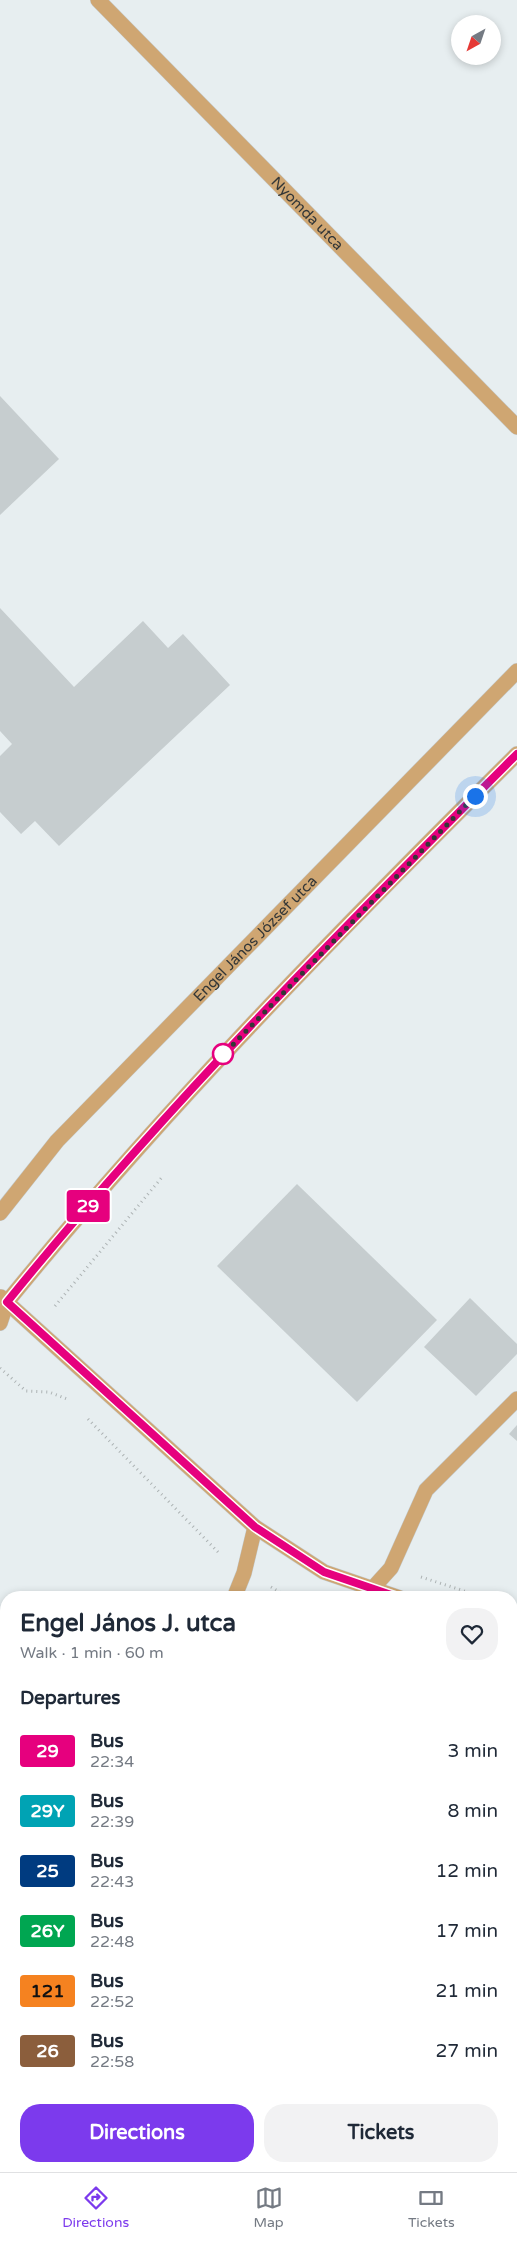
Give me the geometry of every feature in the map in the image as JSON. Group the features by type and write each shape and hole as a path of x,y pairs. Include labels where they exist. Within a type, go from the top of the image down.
{"street":[{"name":"Nyomda utca","path":"98,0 517,427"},
{"name":"Engel János József utca","path":"0,1213 57,1141 517,671"},
{"path":"0,1323 3,1299 120,1168 232,1046 390,881 517,754"},
{"path":"3,1299 255,1527 324,1572 378,1591"},
{"path":"372,1589 391,1568 426,1490 517,1399"},
{"path":"237,1591 244,1574 255,1527"}],"path":[{"path":"52,1309 163,1176"},
{"path":"0,1368 26,1391 48,1392 70,1400"},
{"path":"83,1414 161,1496 218,1552 244,1574 277,1591"},
{"path":"391,1568 464,1591"}],"building":[{"path":"0,396 59,459 0,515"},
{"path":"0,608 74,687 143,621 168,648 183,634 230,685 59,846 35,821 21,834 0,812 0,756 12,744 0,731"},
{"path":"297,1184 437,1320 357,1402 217,1266"},
{"path":"470,1298 517,1344 517,1354 476,1396 424,1347"},
{"path":"517,1425 517,1441 509,1434"}],"bus line":[{"name":"29","path":"378,1591 324,1572 295,1555 255,1527 7,1302 120,1168 232,1046 390,881 517,754"}],"route":[{"path":"223,1054 219,1059 475,796"}]}
